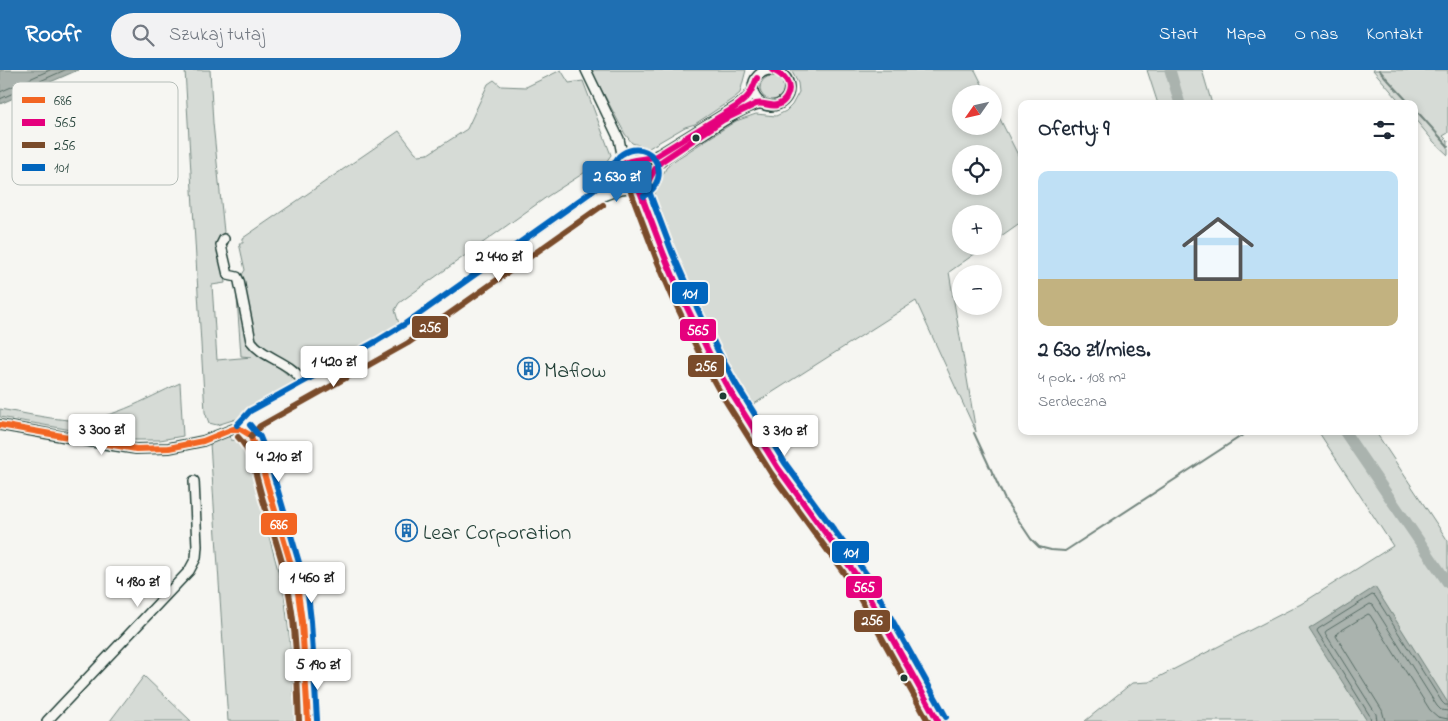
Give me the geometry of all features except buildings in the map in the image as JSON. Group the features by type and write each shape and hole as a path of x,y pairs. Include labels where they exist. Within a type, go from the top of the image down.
{"street":[{"path":"244,431 254,419 403,336 600,197 620,173 624,164 619,140 586,70"},
{"path":"650,173 674,152 737,113 752,105 761,103 776,106 784,100 789,92 789,86 782,74 772,70 756,74 754,90 761,103"},
{"path":"624,164 637,159 650,158 661,153 737,106 748,98 754,90"},
{"path":"600,197 622,189 639,189 646,184 650,177 648,165 637,159 619,140"},
{"path":"620,173 623,183 629,188"},
{"path":"639,189 674,279 720,374 778,468 859,579 938,721"},
{"path":"224,239 221,245 228,275 237,277 240,281 251,341 256,348 290,369 300,378 306,389"},
{"path":"0,425 136,449 169,448 203,441 233,429 240,429 250,436 260,460 297,586 302,622 308,721"},
{"path":"47,721 190,571 196,558 197,546 194,481"}],"shaded area":[{"path":"185,70 210,70 213,123 224,232 219,241 225,283 212,285 217,360 252,357 241,356 236,284 245,270 239,243 243,243 243,238 399,131 415,152 419,155 428,154 467,129 488,84 494,80 501,86 526,87 561,70 569,83 583,81 611,155 602,168 591,176 587,171 548,196 399,303 395,310 399,324 305,378 258,345 261,357 297,382 236,419 217,425 209,423 205,412"},
{"path":"591,70 746,70 740,93 734,98 695,124 685,127 649,148 632,143 625,134"},
{"path":"791,70 975,70 982,85 952,85 952,135 1002,135 1002,123 1018,155 1018,224 1002,235 1002,205 952,205 952,255 973,255 959,265 952,265 952,270 949,272 952,290 952,315 956,315 976,432 916,301 751,406 717,355 674,262 652,201 666,168 675,160 736,121 756,114 776,116 786,111 792,105 799,92 798,83"},
{"path":"1147,70 1202,70 1211,100 1157,100"},
{"path":"1373,70 1448,70 1448,133 1443,136 1448,141 1448,155 1418,123 1418,100 1399,100"},
{"path":"772,76 777,77 783,83 783,93 777,99 772,100 767,99 761,93 760,88 761,83 767,77"},
{"path":"631,164 639,164 644,169 642,180 631,182 626,177 626,169"},
{"path":"180,383 183,436 160,440 126,440 0,417 0,409 68,420 97,418 125,409"},
{"path":"230,435 231,440 240,441 245,446 284,593 290,643 295,721 228,721 210,443"},
{"path":"1321,435 1378,435 1448,541 1448,721 1085,721 1132,683 1149,682 1301,604 1393,546"},
{"path":"144,676 191,721 110,721"}],"water":[{"path":"0,70 78,70 50,82 12,82 12,99 0,104"},
{"path":"1375,587 1448,703 1448,721 1367,721 1309,629"}],"waterway":[{"path":"1170,70 1179,100"},
{"path":"1379,70 1406,100"},
{"path":"1418,112 1448,146"},
{"path":"974,433 1005,500 1031,539 1039,547 1065,551 1243,435"},
{"path":"1347,435 1448,583"}],"transit line":[{"name":"565","path":"757,78 750,94 737,106 656,156 629,161 624,164 620,174 623,183 632,189 643,188 662,161 723,120 756,104 778,105 782,102 788,93 788,85 784,78 772,70"},
{"name":"101","path":"237,425 250,411 405,324 594,190 610,173 618,158 632,150 642,150 650,154 656,161 658,178 653,188 644,196"},
{"name":"256","path":"637,167 642,172 641,178 626,180 631,170 637,167"},
{"name":"101","path":"647,186 689,291 736,384 785,463 867,575 946,717"},
{"name":"565","path":"639,189 681,295 728,388 778,468 859,579 938,721"},
{"name":"256","path":"631,192 673,298 720,392 771,473 852,584 928,721"},
{"name":"256","path":"251,437 260,426 408,343 603,205"},
{"name":"686","path":"0,425 136,449 169,448 203,441 233,429 240,429 250,435 260,460 297,585 302,622 308,721"},
{"name":"101","path":"250,425 260,437 268,457 308,595 317,720"},
{"name":"256","path":"238,437 247,450 253,465 288,586 295,645 299,721"}],"place":[{"name":"Maflow","path":"528,369"},
{"name":"Lear Corporation","path":"407,531"}]}
